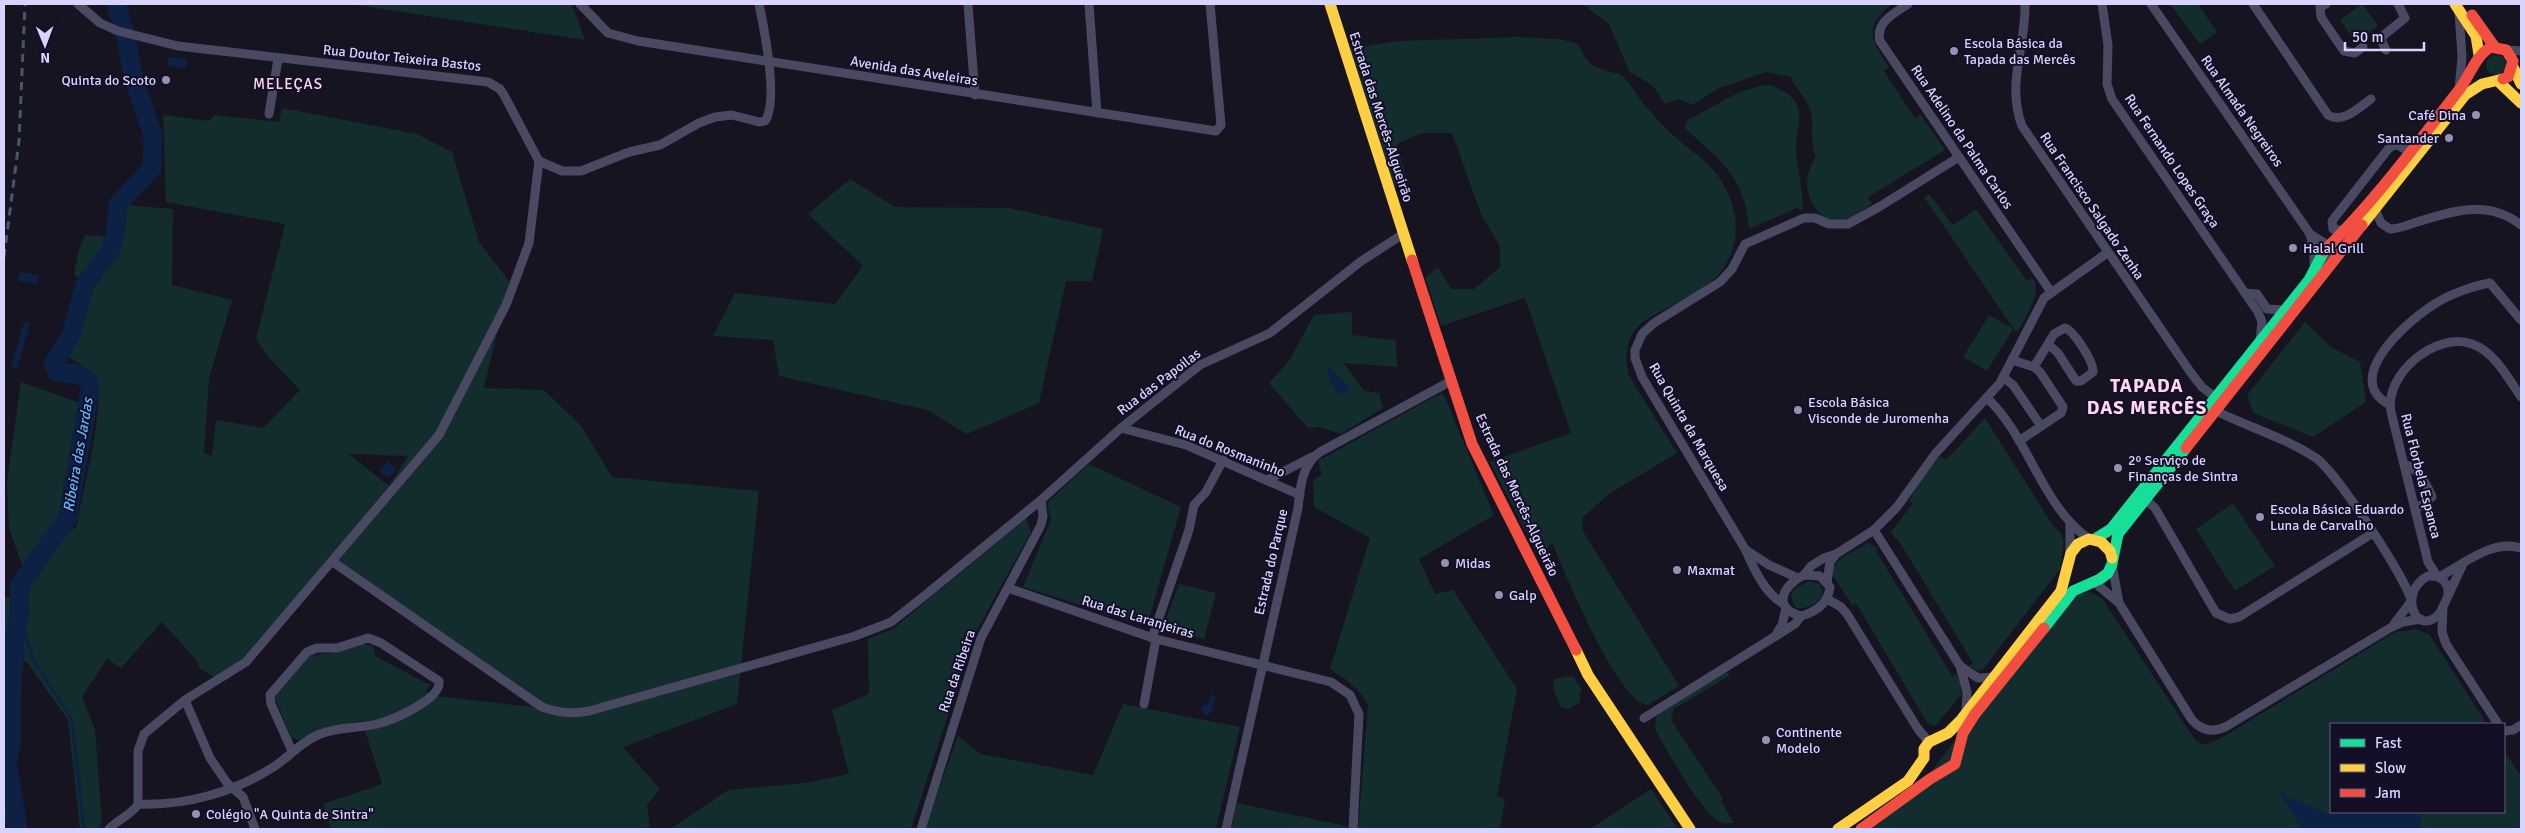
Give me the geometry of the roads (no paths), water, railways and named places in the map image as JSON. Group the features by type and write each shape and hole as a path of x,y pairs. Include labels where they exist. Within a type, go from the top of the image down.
{"street":[{"name":"Rua Doutor Teixeira Bastos","path":"78,4 100,23 118,31 129,32 178,46 488,82 500,89 504,95 539,161"},
{"name":"Avenida das Aveleiras","path":"580,4 608,33 638,41 1216,131 1221,125 1210,4"},
{"path":"109,829 121,818 136,809 138,804 140,742 155,723 185,700 246,662 430,448 451,412 506,305 529,243 539,161 562,171 581,170 629,152 660,145 699,123 715,117 732,115 759,122 765,121 769,116 769,62 760,4"},
{"path":"968,4 974,94"},
{"path":"1090,4 1097,113"},
{"name":"Estrada das Mercês-Algueirão","path":"1330,4 1472,444 1585,670 1690,829"},
{"name":"Rua Adelino da Palma Carlos","path":"1908,4 1884,21 1879,33 1880,41 2051,292"},
{"name":"Rua Francisco Salgado Zenha","path":"2025,4 2015,82 2020,119 2025,131 2191,373 2202,387 2216,398"},
{"name":"Rua Fernando Lopes Graça","path":"2102,4 2108,45 2107,84 2112,99 2261,319 2260,342"},
{"name":"Rua Almada Negreiros","path":"2151,4 2310,234 2314,250 2314,265"},
{"path":"2252,4 2328,115 2334,118 2343,117 2371,99"},
{"path":"2326,4 2320,7 2321,17 2344,51 2354,52 2363,47"},
{"path":"2386,50 2381,40 2384,35 2405,18 2398,4"},
{"path":"2459,6 2494,46"},
{"path":"2459,6 2476,36 2480,75 2494,82 2521,103"},
{"path":"2459,6 2462,57 2460,90"},
{"path":"1861,829 1954,764 1965,729 1975,714 2073,591 2091,582 2104,578 2112,561 2118,534 2466,95 2508,77 2521,51 2506,50 2494,46 2488,47 2460,90 2346,232 2330,245 2314,265 2309,280 2111,528 2092,539 2078,543 2070,559 2078,578 2091,582 2119,603 2192,720 2200,728 2209,731 2227,726 2390,628 2403,622 2436,617 2443,607 2462,566"},
{"path":"2506,50 2521,84"},
{"path":"268,114 278,59"},
{"path":"2346,232 2333,229 2332,221 2388,148 2396,144 2410,152"},
{"name":"Rua Quinta da Marquesa","path":"1785,606 1772,595 1642,377 1635,358 1638,341 1649,326 1720,282 1732,269 1745,244 1804,218 1815,218 1829,224 1848,224 1880,207 1959,157"},
{"path":"2375,209 2381,223 2390,229 2453,212 2477,209 2506,215 2521,226"},
{"name":"Rua das Papoilas","path":"333,562 542,708 556,712 575,713 650,694 874,630 891,622 923,597 1041,500 1121,428 1200,365 1219,354 1270,334 1374,252 1403,234"},
{"name":"Rua Almada Negreiros","path":"2310,234 2330,245"},
{"path":"2326,271 2332,249 2330,245"},
{"path":"1777,634 1782,625 1785,606 1784,592 1788,585 1801,577 1811,566 1824,558 1836,554 1874,530 1898,507 1917,477 1935,454 1987,398 2003,377 2039,305 2051,292 2107,253"},
{"path":"2390,405 2380,398 2375,387 2372,374 2375,362 2390,342 2435,304 2490,283 2521,320"},
{"name":"Rua Fernando Lopes Graça","path":"2245,293 2257,294 2267,309 2285,310"},
{"path":"2034,367 2048,344 2057,331 2068,329 2092,364 2093,372 2082,381 2076,381 2058,353 2048,344"},
{"name":"Rua Florbela Espanca","path":"2438,576 2428,562 2390,405 2392,392 2402,371 2432,349 2457,341 2473,344 2487,353 2502,369 2521,397"},
{"path":"2012,360 2034,367 2040,372 2064,407 2061,413 2019,441"},
{"path":"2003,377 2013,385 2041,426"},
{"path":"1269,479 1451,381"},
{"path":"1987,398 1997,408 2019,441 2070,524 2092,539 2105,544 2112,561 2119,603"},
{"path":"2216,411 2317,459 2334,477 2400,577 2411,601 2412,612 2444,638 2497,723"},
{"name":"Rua do Rosmaninho","path":"1121,428 1186,445 1269,479 1300,494"},
{"name":"Estrada do Parque","path":"1226,829 1300,494 1312,457"},
{"path":"1144,704 1154,639 1189,530 1194,505 1206,492 1223,460"},
{"path":"2405,465 2411,466 2416,470 2432,497 2416,509"},
{"name":"Rua da Ribeira","path":"921,829 981,638 1041,525 1043,516 1041,500"},
{"path":"2146,500 2155,508 2216,613 2230,619 2239,616 2373,534"},
{"path":"1941,772 1933,770 1927,765 1924,758 1924,749 1928,742 1952,729 2061,591 2068,574 2070,524"},
{"path":"1874,530 1960,666 1966,685 1966,712"},
{"path":"2400,577 2410,581 2428,576 2438,576 2462,566 2497,547 2510,546 2521,548"},
{"name":"Rua Quinta da Marquesa","path":"1745,549 1769,565 1801,577"},
{"path":"1826,582 1830,562 1836,554"},
{"path":"2390,628 2411,601 2428,562"},
{"path":"1644,718 1795,624 1801,616 1817,609 1827,599 1830,587 1820,576 1801,577"},
{"path":"2438,576 2447,585 2448,596"},
{"name":"Rua das Laranjeiras","path":"1008,588 1154,639 1331,682 1345,690 1354,700 1360,724 1353,829"},
{"path":"1827,599 1841,607 1847,614 1928,742"},
{"path":"1785,606 1793,614 1801,616"},
{"path":"2443,607 2444,638"},
{"path":"138,804 194,800 232,788 276,765 292,751 328,731 376,724 396,717 428,700 437,691 440,681 374,639 360,639 337,648 313,649 284,676 270,695 271,704 292,751"},
{"path":"1960,666 1978,678 1994,676"},
{"path":"185,700 210,758 232,788 243,797 255,829"},
{"path":"2505,731 2513,730 2521,725"},
{"path":"1940,737 1948,739 1958,751"},
{"path":"1838,829 1903,785 1912,777 1924,758"}],"water":[{"path":"168,57 187,59 186,68 168,66"},
{"path":"20,272 39,275 37,284 18,281"},
{"path":"24,322 30,323 17,370 11,368"},
{"path":"1329,367 1350,388 1344,395 1339,395 1334,389 1327,372"},
{"path":"387,461 397,468 389,478 379,471"},
{"path":"1212,695 1215,696 1212,711 1207,716 1203,715 1201,707 1208,703"},
{"path":"2280,793 2330,815 2335,813 2422,813 2420,829 2302,829"}],"waterway":[{"name":"Ribeira das Jardas","path":"12,829 17,819 7,763 11,745 11,685 15,656 14,641 20,613 19,586 68,517 90,389 89,383 82,376 57,372 53,364 71,335 85,285 109,252 115,237 118,204 152,168 153,135 133,77 126,37 116,4"},
{"path":"19,618 34,661 72,720 84,829"}],"railway":[{"path":"4,257 19,141 25,4"}],"place":[{"name":"Escola Básica da Tapada das Mercês","path":"1954,51"},
{"name":"Quinta do Scoto","path":"166,80"},
{"name":"Café Dina","path":"2476,115"},
{"name":"Santander","path":"2449,138"},
{"name":"Halal Grill","path":"2293,248"},
{"name":"Escola Básica Visconde de Juromenha","path":"1798,410"},
{"name":"2º Serviço de Finanças de Sintra","path":"2118,468"},
{"name":"Escola Básica Eduardo Luna de Carvalho","path":"2260,517"},
{"name":"Midas","path":"1445,563"},
{"name":"Maxmat","path":"1677,570"},
{"name":"Galp","path":"1499,595"},
{"name":"Continente Modelo","path":"1766,740"},
{"name":"Colégio \"A Quinta de Sintra\"","path":"196,814"}],"district":[{"name":"MELEÇAS","path":"288,84"},
{"name":"TAPADA DAS MERCÊS","path":"2147,397"}]}
